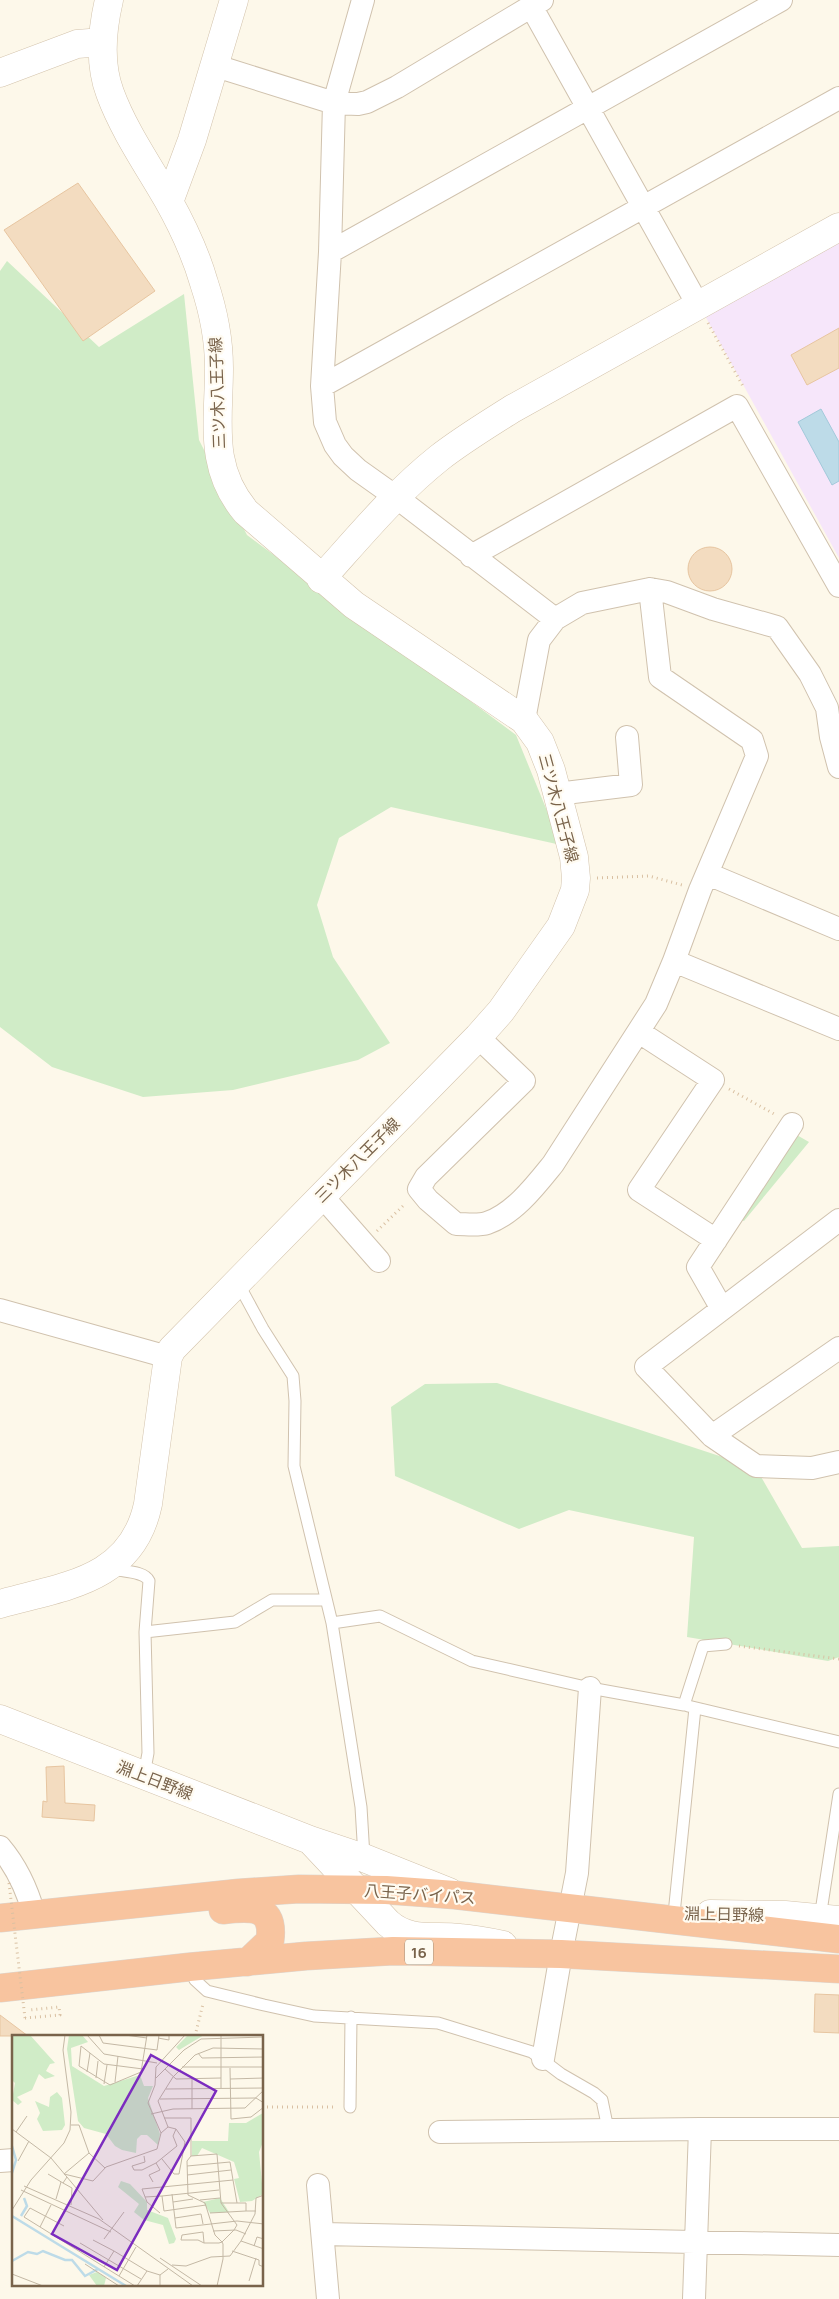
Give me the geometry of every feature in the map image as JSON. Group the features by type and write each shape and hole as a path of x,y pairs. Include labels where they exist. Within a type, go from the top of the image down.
{"highway":[{"name":"八王子バイパス","path":"0,1918 239,1893 357,1890 455,1895 570,1910 839,1939"},
{"path":"104,1907 167,1915 248,1908 256,1909 262,1912 269,1922 271,1927 270,1941 248,1962"},
{"name":"16","path":"0,1988 188,1967 393,1951 560,1954 839,1969"}],"main road":[{"name":"三ツ木八王子線","path":"109,0 102,47 109,92 139,151 169,202 196,261 211,306 219,367 216,435 224,475 233,494 246,512 321,579 354,605 406,642 524,720 540,742 557,794 574,857 576,878 571,902 561,926 512,997 478,1037 172,1349 168,1357"},
{"path":"169,202 216,66 234,0"},
{"path":"0,73 76,44 90,43 102,47"},
{"path":"321,579 396,497 439,458 512,409 839,227"},
{"path":"0,1604 73,1583 108,1568 132,1543 145,1518 168,1357"},
{"name":"淵上日野線","path":"0,1719 310,1840 364,1858 455,1895"},
{"path":"299,1890 307,1884 318,1870 316,1851 310,1840"},
{"name":"淵上日野線","path":"310,1840 388,1923 406,1935 460,1938 560,1954"},
{"name":"淵上日野線","path":"609,1913 785,1915 829,1919"}],"street":[{"path":"363,0 334,103 330,252 322,386 325,422 335,445 343,456 358,470 555,619"},
{"path":"330,252 782,0"},
{"path":"216,66 334,103 358,104 374,99 536,3 588,108 698,305"},
{"path":"322,386 839,98"},
{"path":"471,556 737,406 839,586"},
{"path":"478,1037 524,1081 426,1177 419,1189 428,1200 456,1224 486,1223 502,1215 537,1184 639,1032 656,1004 704,882 757,756 752,740 660,677 650,589"},
{"path":"524,720 539,640 555,619 582,603 650,589 667,592 713,609 778,627 810,674 827,708 831,737 839,767"},
{"path":"557,794 632,786 627,737"},
{"path":"704,882 839,929"},
{"path":"674,961 839,1028"},
{"path":"639,1032 713,1080 639,1190 716,1240"},
{"path":"722,1310 698,1267 792,1124"},
{"path":"322,1196 380,1261"},
{"path":"839,1220 646,1367 712,1436 756,1466 812,1468 839,1462"},
{"path":"0,1310 168,1357"},
{"path":"712,1436 839,1348"},
{"path":"544,2059 560,1954 577,1873 590,1688"},
{"path":"0,1847 17,1871 29,1895 34,1914"},
{"path":"440,2132 608,2129 839,2129"},
{"path":"694,2299 700,2129"},
{"path":"318,2185 328,2299"},
{"path":"323,2234 839,2245"}],"lane":[{"path":"238,1283 292,1376 296,1401 294,1466 332,1623 361,1807 364,1858"},
{"path":"108,1568 142,1574 149,1581 145,1632 148,1753 144,1775"},
{"path":"145,1632 235,1622 272,1600 326,1600"},
{"path":"332,1623 380,1616 472,1661 590,1688 690,1707 839,1742"},
{"path":"674,1914 690,1707 703,1646 726,1644"},
{"path":"829,1919 839,1794"},
{"path":"188,1967 195,1980 207,1991 314,2016 438,2023 532,2052 544,2059 561,2074 594,2093 602,2100 608,2129"},
{"path":"350,2107 352,2017"}],"path":[{"path":"576,878 649,876 704,882"},
{"path":"713,1080 792,1124"},
{"path":"364,1244 419,1189"},
{"path":"726,1644 839,1659"},
{"path":"9,1883 25,2018 60,2014 58,2007 29,2010"},
{"path":"195,2035 207,1991"},
{"path":"264,2106 350,2107"}],"shaded area":[{"path":"839,239 839,558 704,314"}],"green space":[{"path":"7,261 99,347 184,294 199,440 247,535 516,735 561,845 391,807 339,838 317,905 333,957 390,1043 358,1060 233,1090 143,1097 52,1067 0,1027 0,271"},
{"path":"788,1130 809,1142 744,1221 732,1216"},
{"path":"497,1383 756,1468 802,1548 839,1546 839,1657 828,1661 687,1637 694,1537 569,1510 519,1529 395,1476 391,1407 425,1384"}],"water":[{"path":"821,409 839,442 839,481 832,485 798,422"}],"building":[{"path":"78,183 155,291 83,341 4,230"},
{"path":"839,328 839,368 807,385 791,355"},
{"path":"710,547 722,551 728,557 732,569 728,581 722,587 710,591 698,587 692,581 688,569 692,557 698,551"},
{"path":"64,1766 65,1803 95,1805 94,1821 42,1817 43,1801 47,1802 46,1767"},
{"path":"815,1994 839,1995 839,2033 814,2032"},
{"path":"0,2015 27,2035 12,2035 0,2036"}]}
